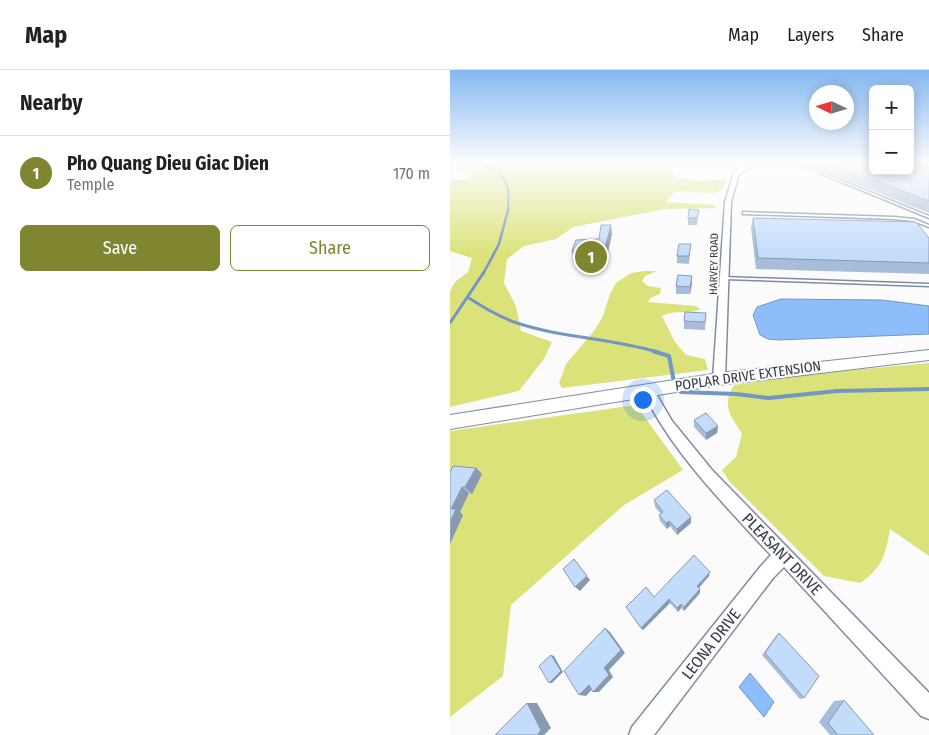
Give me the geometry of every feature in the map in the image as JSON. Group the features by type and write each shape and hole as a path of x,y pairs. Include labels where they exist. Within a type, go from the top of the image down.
{"street":[{"name":"HARVEY ROAD","path":"720,379 726,218 731,193"},
{"name":"POPLAR DRIVE EXTENSION","path":"450,422 720,379 929,354"},
{"name":"PLEASANT DRIVE","path":"648,390 659,412 681,443 769,544 784,555 929,708"},
{"name":"LEONA DRIVE","path":"640,735 767,572 784,555"}],"lane":[{"path":"870,193 929,217"},
{"path":"744,214 894,218 914,220 929,226"},
{"path":"725,278 929,285"}],"green space":[{"path":"450,193 674,193 665,202 714,205 716,208 665,209 573,227 556,239 524,246 507,259 504,283 516,306 521,331 552,342 544,359 519,391 450,407 450,291 455,282 468,272 472,258 450,251"},
{"path":"657,271 645,276 642,281 648,286 661,288 660,294 650,298 648,302 695,306 701,309 662,316 675,342 686,355 705,359 708,370 562,388 559,383 566,364 594,331 603,316 610,294 616,283 631,273"},
{"path":"929,363 929,556 890,529 882,560 874,572 860,583 824,576 730,482 722,470 736,457 742,434 729,411 728,399 730,393 734,385 810,374"},
{"path":"636,405 683,470 624,505 511,605 503,676 450,717 450,431"}],"water":[{"path":"781,299 882,300 929,306 929,334 768,339 760,335 753,315 757,307"},
{"path":"750,673 774,702 764,717 739,687"}],"building":[{"path":"908,193 929,193 929,201"},
{"path":"689,209 699,210 697,218 688,218"},
{"path":"753,218 916,222 929,238 929,263 758,258"},
{"path":"601,225 611,225 603,255 597,254 598,251 572,251 576,240 599,239"},
{"path":"679,244 691,244 689,256 677,256"},
{"path":"678,275 692,276 690,287 676,286"},
{"path":"685,312 706,313 705,322 684,321"},
{"path":"706,413 718,426 706,433 694,420"},
{"path":"453,466 476,468 465,487 462,487 451,509 456,509 450,522 450,473"},
{"path":"667,490 691,517 677,529 669,521 666,523 659,515 663,512 654,500"},
{"path":"694,555 710,572 697,586 700,589 684,607 681,604 677,608 669,599 641,628 626,607 646,587 654,597"},
{"path":"574,559 587,576 575,587 563,569"},
{"path":"605,628 621,650 604,668 609,675 593,692 589,685 579,695 564,671"},
{"path":"779,633 819,676 804,698 765,653"},
{"path":"551,655 561,671 549,683 539,666"},
{"path":"844,700 874,735 838,735 828,723"},
{"path":"527,703 541,730 537,735 495,735"}],"waterway":[{"path":"508,193 508,210"},
{"path":"483,274 499,244 508,210"},
{"path":"450,323 484,272"},
{"path":"469,298 504,318 534,328 640,347 657,352"},
{"path":"653,351 669,356 674,382"},
{"path":"681,392 736,394 769,398 837,391 929,389"}],"place":[{"name":"Pho Quang Dieu Giac Dien","path":"591,257"}]}
